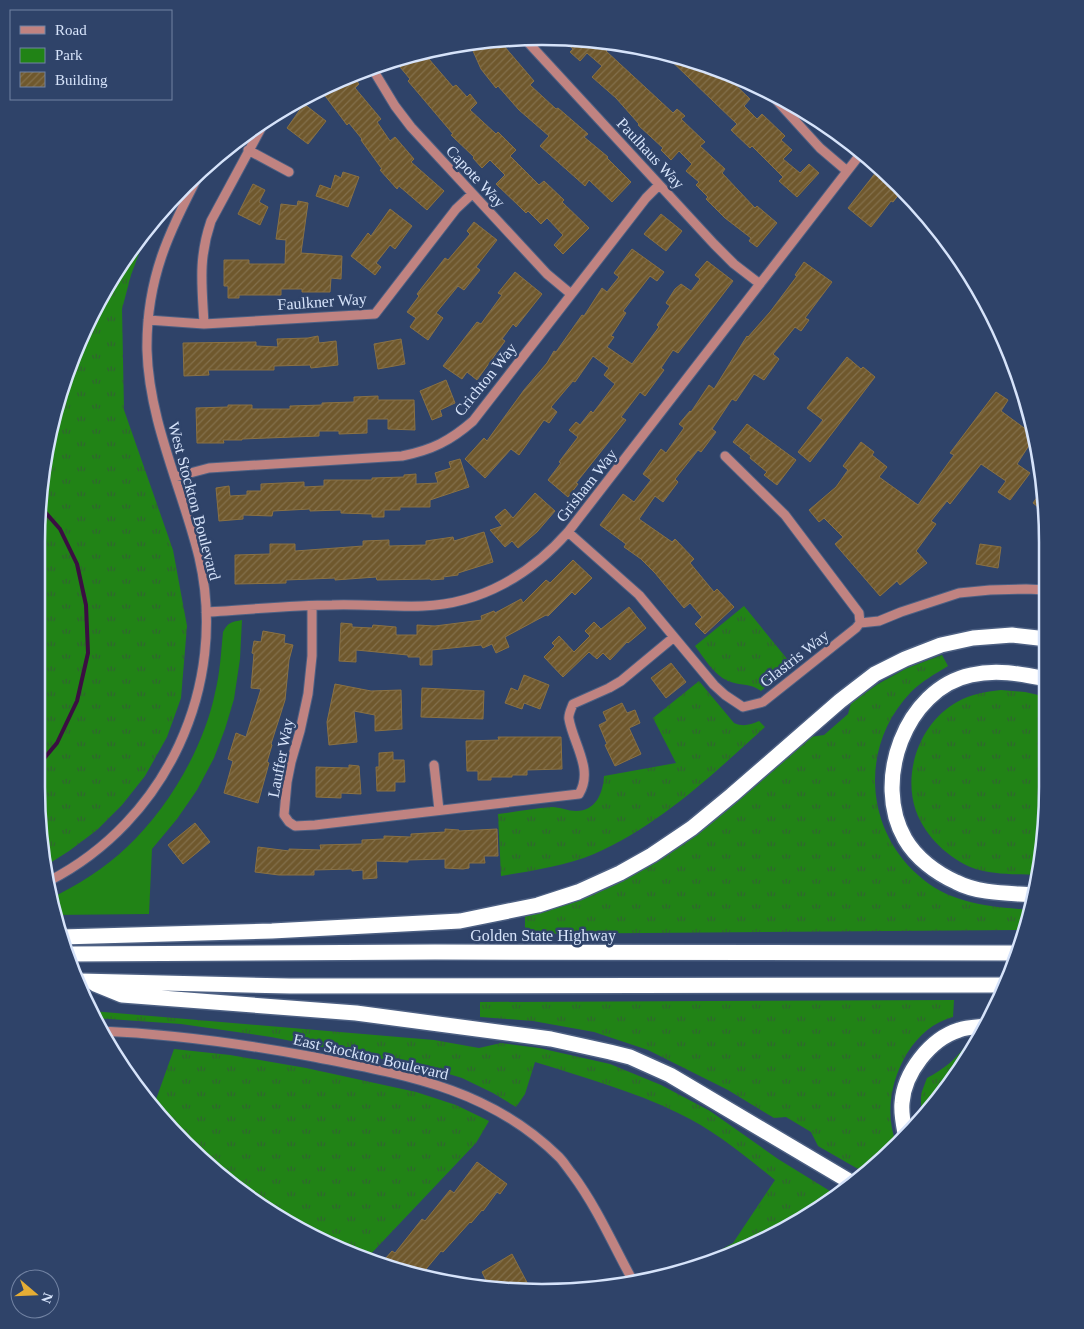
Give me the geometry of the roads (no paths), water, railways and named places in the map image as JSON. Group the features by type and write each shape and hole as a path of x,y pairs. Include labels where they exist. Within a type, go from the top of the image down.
{"highway":[{"path":"68,937 272,931 460,921 538,905 578,892 620,873 652,855 712,812 840,700 875,674 905,659 941,645 973,638 1012,636 1039,638"},
{"path":"1027,894 978,890 957,883 935,870 919,857 904,839 897,820 891,782 894,759 910,722 921,706 937,692 952,682 970,675 989,672 1010,672 1039,677"},
{"name":"Golden State Highway","path":"74,954 425,952 1011,953"},
{"path":"85,981 290,986 998,985"},
{"path":"85,982 122,995 356,1013 551,1039 630,1057 670,1075 847,1180"},
{"path":"904,1127 902,1101 907,1082 915,1067 942,1038 959,1030 977,1027"}],"street":[{"name":"Paulhaus Way","path":"531,45 734,264 760,284"},
{"name":"Capote Way","path":"375,74 395,106 411,127 547,274 571,294"},
{"path":"783,108 820,148 847,171"},
{"path":"204,324 201,271 205,239 211,221 256,136"},
{"path":"248,150 289,172"},
{"name":"Grisham Way","path":"206,612 312,606 425,606 478,596 520,576 542,559 568,532 857,158"},
{"name":"Crichton Way","path":"175,477 209,468 402,456 422,452 441,445 473,421 646,198 659,185"},
{"name":"West Stockton Boulevard","path":"54,878 87,858 132,818 164,774 186,729 199,691 206,642 204,587 199,557 155,410 149,380 147,350 152,290 161,256 173,224 189,193"},
{"name":"Faulkner Way","path":"148,320 204,324 375,314 456,209 472,194"},
{"path":"725,456 785,516 859,613 860,622 879,621 960,593 990,590 1039,590"},
{"name":"Glastris Way","path":"568,532 634,590 714,685 743,707 764,702 856,628 860,622"},
{"name":"Lauffer Way","path":"312,606 312,656 308,694 300,731 290,762 284,815 295,826 315,826 579,794 585,785 580,751 568,718 573,704 609,688 674,637"},
{"path":"434,765 439,810"},
{"name":"East Stockton Boulevard","path":"110,1032 178,1036 289,1053 412,1077 471,1097 512,1119 536,1136 560,1158 580,1184 600,1217 630,1276"}],"waterway":[{"path":"45,757 57,743 77,701 88,653 86,605 77,564 60,529 46,513"}]}
